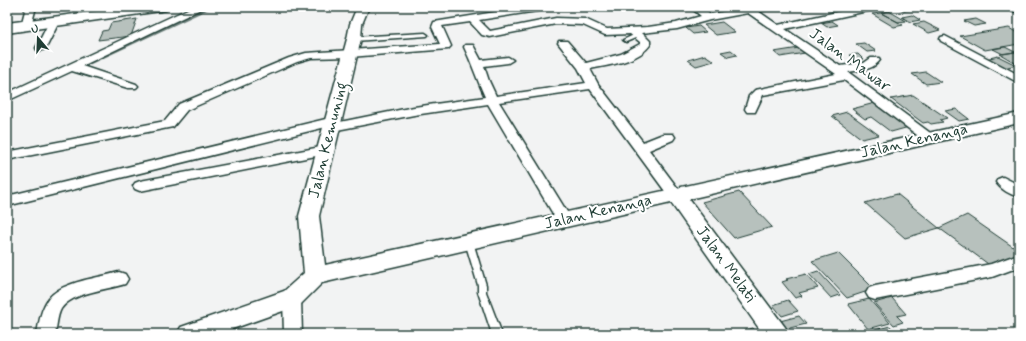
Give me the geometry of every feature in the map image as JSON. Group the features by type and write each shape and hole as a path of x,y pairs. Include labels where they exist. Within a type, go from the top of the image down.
{"main road":[{"path":"7,28 144,8 161,7"}],"street":[{"path":"26,26 31,7"},
{"path":"15,95 79,69 152,34 200,7"},
{"name":"Jalan Kemuning","path":"315,276 309,216 352,47 356,24 363,7"},
{"path":"7,156 169,124 172,123 179,110 183,107 293,60 310,55 352,47 444,47 446,46 445,41 437,27 437,24 545,7 556,21"},
{"path":"695,7 709,17"},
{"path":"473,19 486,34 556,21 585,22 605,32 636,33 677,26 709,17 767,7"},
{"path":"776,28 872,7"},
{"path":"1015,7 1019,9"},
{"name":"Jalan Mawar","path":"750,10 842,73 930,138"},
{"path":"41,48 54,22"},
{"path":"583,67 611,60 641,49 645,45 645,41 636,33"},
{"path":"945,39 1019,80"},
{"path":"563,43 583,67 593,85 675,194"},
{"path":"469,48 478,64 492,100 564,220"},
{"path":"478,64 508,60"},
{"path":"750,109 755,96 759,92 842,73 866,66 875,60"},
{"path":"79,69 132,86"},
{"path":"7,201 333,124 593,85"},
{"name":"Jalan Kenanga","path":"315,276 470,242 675,194 1017,120"},
{"path":"641,148 668,138"},
{"path":"140,186 326,150"},
{"path":"1003,182 1019,192"},
{"name":"Jalan Melati","path":"675,194 777,334"},
{"path":"875,293 992,270 1019,260"},
{"path":"189,334 292,298 315,276"},
{"path":"46,334 52,308 55,302 61,297 77,290 119,279"},
{"path":"292,298 293,334"}],"lane":[{"path":"626,40 636,33"},
{"path":"352,47 425,35"},
{"path":"470,242 482,285 482,292 496,334"}],"building":[{"path":"896,7 909,7 913,9 904,11"},
{"path":"889,11 906,21 898,22 881,13"},
{"path":"881,13 903,25 894,27 872,14"},
{"path":"912,15 920,20 910,22 902,17"},
{"path":"137,19 131,36 98,40 102,31 108,30 111,23"},
{"path":"976,19 986,24 974,26 964,21"},
{"path":"832,21 838,25 827,27 821,23"},
{"path":"722,22 735,32 716,35 704,25"},
{"path":"924,22 940,30 929,33 913,24"},
{"path":"699,26 706,32 693,34 686,28"},
{"path":"1009,28 1019,34 1019,44 985,50 960,36"},
{"path":"864,43 876,51 867,52 856,44"},
{"path":"1005,47 1015,52 1003,54 993,49"},
{"path":"799,48 805,53 780,57 774,52"},
{"path":"731,50 737,55 728,57 721,52"},
{"path":"1019,51 1019,65 1000,54 1015,52"},
{"path":"858,54 863,59 854,60 849,55"},
{"path":"705,55 714,61 696,66 688,60"},
{"path":"998,56 1016,65 1004,68 985,59"},
{"path":"926,72 941,82 926,84 912,74"},
{"path":"913,95 947,118 940,120 943,122 931,124 928,122 923,123 891,99"},
{"path":"875,103 909,127 891,132 871,117 865,119 852,109"},
{"path":"956,109 969,119 959,121 945,111"},
{"path":"847,112 879,135 862,139 832,116"},
{"path":"739,192 772,227 734,238 702,202"},
{"path":"897,194 939,228 905,238 865,203"},
{"path":"967,215 1019,251 1019,257 995,269 939,228"},
{"path":"838,253 874,289 847,298 812,261"},
{"path":"818,271 840,295 831,298 809,274"},
{"path":"806,274 818,288 799,293 802,296 795,298 782,282 788,280 786,279"},
{"path":"892,298 906,314 897,316 903,322 894,325 874,303"},
{"path":"869,299 890,323 868,329 848,304"},
{"path":"788,300 798,311 782,316 773,305"},
{"path":"799,316 806,324 786,329 780,321"},
{"path":"890,326 897,334 873,334 871,331"},
{"path":"753,328 758,334 733,334"}],"waterway":[{"path":"79,68 210,7"}]}
